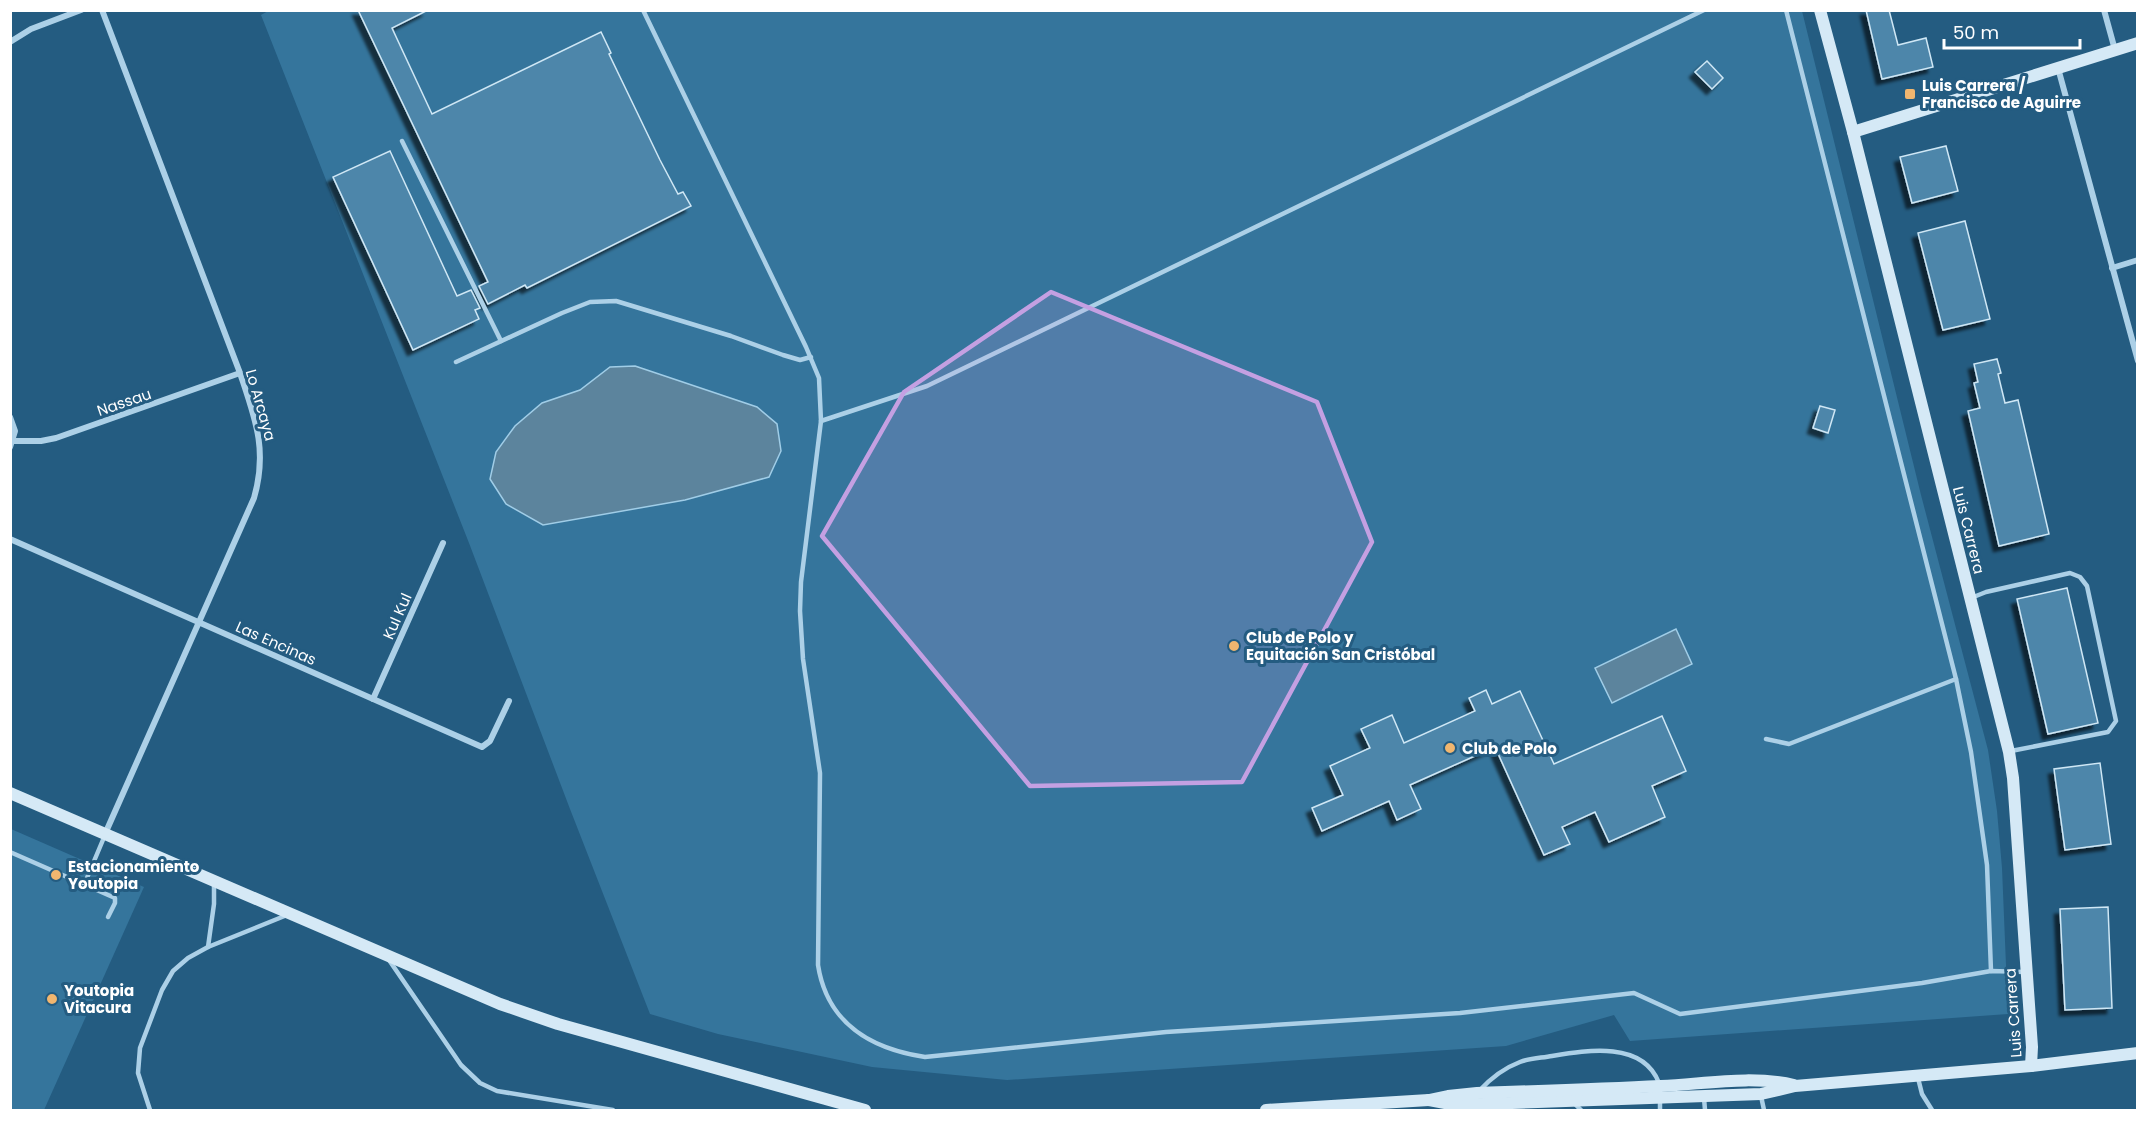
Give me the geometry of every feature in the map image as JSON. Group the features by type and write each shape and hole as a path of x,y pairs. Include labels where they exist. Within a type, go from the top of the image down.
{"main road":[{"name":"Luis Carrera","path":"1820,10 1853,132 2009,752 2013,778 2031,1065"},
{"path":"1853,132 2138,44"},
{"path":"10,793 500,1004 558,1024 865,1110"},
{"path":"1429,1100 1456,1105 1761,1094 1795,1086 2138,1053"},
{"path":"1266,1110 1429,1100 1477,1093 1660,1098 1758,1081 1776,1081 1795,1086"}],"street":[{"path":"10,42 31,29 81,10"},
{"name":"Lo Arcaya","path":"102,10 240,373 259,433 261,450 258,483 251,505 105,834"},
{"path":"2104,10 2115,50"},
{"path":"2058,68 2138,361"},
{"path":"2112,268 2138,260"},
{"name":"Nassau","path":"12,444 56,438 240,373"},
{"path":"10,417 15,431 12,444"},
{"name":"Las Encinas","path":"10,539 482,747 490,741 509,701"},
{"name":"Kul Kul","path":"373,699 443,543"}],"lane":[{"path":"643,10 811,357 819,378 822,421 801,582 800,611 803,659 820,773 818,965 821,982 829,999 848,1026 880,1045 905,1054 925,1057 1166,1032 1460,1013 1634,993 1680,1014 1922,983 1991,971 2026,972"},
{"path":"822,421 927,386 1704,10"},
{"path":"1786,10 1956,679 1971,752 1987,865 1991,971"},
{"path":"402,141 501,341"},
{"path":"456,362 590,302 616,301 730,336 791,358 800,360 811,357"},
{"path":"1971,598 1986,592 2070,573 2080,577 2086,586 2116,721 2108,732 2009,752"},
{"path":"1766,740 1789,744 1956,679"},
{"path":"84,885 105,834"},
{"path":"10,852 115,898 108,917"},
{"path":"207,947 214,904 214,882"},
{"path":"150,1110 138,1073 140,1048 162,990 173,971 188,958 207,947 290,914"},
{"path":"386,955 461,1065 480,1083 497,1091 613,1110"},
{"path":"1477,1093 1499,1073 1521,1062 1579,1052 1611,1051 1639,1059 1648,1066 1656,1075 1660,1098"},
{"path":"1917,1076 1922,1094 1932,1110"},
{"path":"1761,1094 1764,1110"},
{"path":"1704,1097 1705,1110"},
{"path":"1572,1101 1581,1110"}],"highlighted area":[{"path":"1051,292 1317,402 1372,542 1242,782 1030,786 822,536 904,392"}],"shaded area":[{"name":"Club de Polo y Equitación San Cristóbal","path":"270,10 1802,11 1921,495 1988,750 2002,868 2008,1014 1630,1041 1614,1015 1506,1046 1007,1080 872,1067 718,1034 650,1014 469,543 261,15"},
{"path":"635,366 757,407 777,424 781,451 769,477 685,500 543,525 506,504 490,479 496,452 515,426 542,403 580,390 610,367"},
{"path":"1676,629 1692,664 1612,703 1595,668"},
{"name":"Youtopia Vitacura","path":"11,829 144,887 44,1110 11,1110"}],"building":[{"path":"358,10 428,10 392,28 432,114 601,32 611,53 609,54 660,160 678,194 683,192 691,206 527,288 525,285 488,304 479,286 488,282"},
{"path":"1866,10 1889,10 1898,45 1926,38 1933,67 1882,79"},
{"path":"1707,61 1723,78 1712,89 1695,72"},
{"path":"1946,146 1958,191 1912,203 1900,157"},
{"path":"390,151 457,296 471,290 480,308 475,310 479,319 413,350 333,177"},
{"path":"1965,221 1990,319 1943,330 1918,233"},
{"path":"1997,359 2005,403 2018,400 2049,534 1999,546 1968,411 1980,408 1974,383 1978,382 1974,364"},
{"path":"1820,406 1835,410 1828,433 1813,428"},
{"path":"2067,588 2098,723 2048,734 2017,599"},
{"path":"1486,690 1492,704 1520,691 1554,764 1662,716 1686,771 1652,786 1665,817 1609,842 1595,812 1562,827 1570,844 1544,855 1495,747 1410,785 1421,809 1397,820 1389,801 1322,831 1312,808 1343,795 1330,766 1370,748 1361,729 1392,715 1404,743 1475,711 1469,698"},
{"path":"2100,763 2111,844 2065,850 2054,769"},
{"path":"2108,907 2112,1008 2065,1010 2060,909"}],"place":[{"name":"Luis Carrera / Francisco de Aguirre","path":"1910,94"},
{"name":"Club de Polo y Equitación San Cristóbal","path":"1234,646"},
{"name":"Club de Polo","path":"1450,748"},
{"name":"Estacionamiento Youtopia","path":"56,875"},
{"name":"Youtopia Vitacura","path":"52,999"}]}
